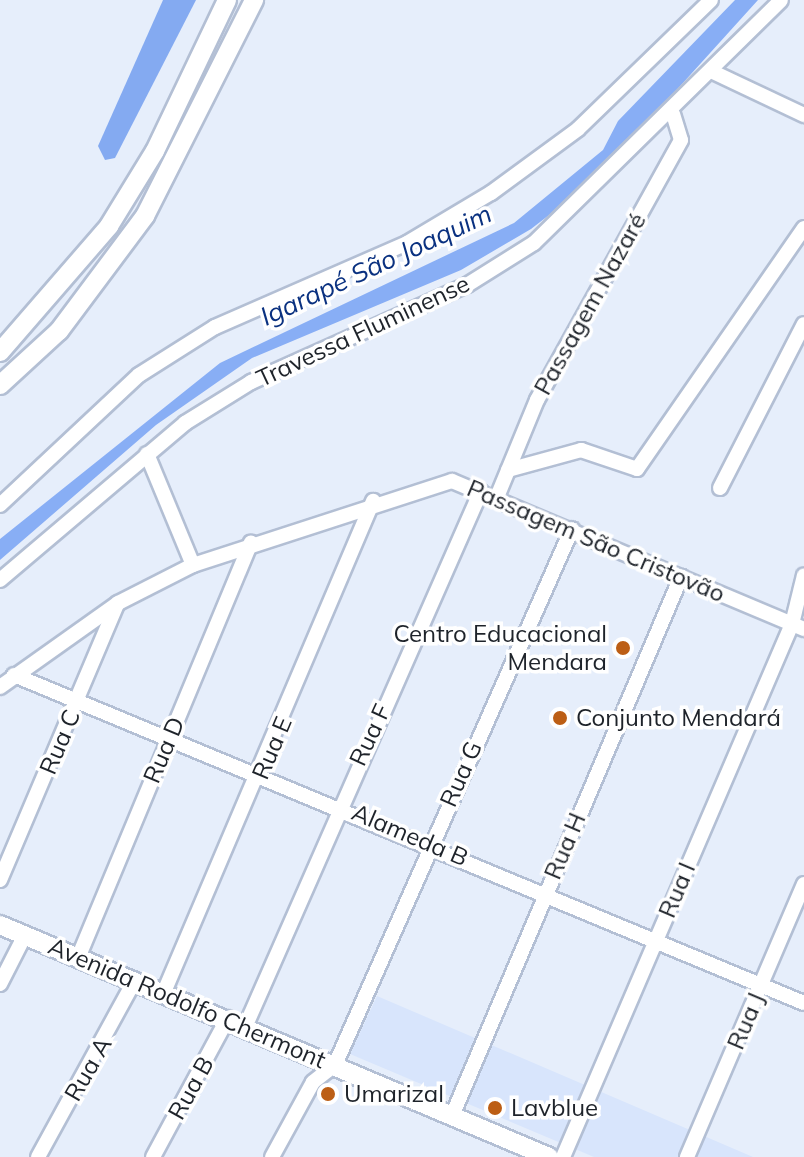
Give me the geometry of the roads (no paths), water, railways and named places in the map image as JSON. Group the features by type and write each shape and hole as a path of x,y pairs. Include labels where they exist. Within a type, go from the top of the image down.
{"main road":[{"path":"0,352 109,226 155,151 227,0"},
{"path":"0,385 59,331 145,216 254,0"},
{"name":"Avenida Rodolfo Chermont","path":"0,925 237,1021 549,1157"}],"street":[{"path":"0,505 139,375 215,327 434,230 491,193 578,129 711,0"},
{"name":"Travessa Fluminense","path":"0,580 147,454 251,382 406,316 534,243 673,114 781,0"},
{"path":"713,72 804,115"},
{"name":"Passagem Nazaré","path":"497,497 537,400 681,140 673,114"},
{"path":"508,470 581,450 637,469 804,228"},
{"path":"720,488 804,324"},
{"path":"147,454 193,565"},
{"name":"Passagem São Cristovão","path":"0,687 118,603 193,565 373,501 452,481 497,497 798,626"},
{"name":"Rua F","path":"237,1021 481,491"},
{"name":"Rua E","path":"164,992 261,773 373,501"},
{"name":"Rua G","path":"335,1065 430,842 572,529"},
{"name":"Rua D","path":"78,958 251,543"},
{"name":"Rua I","path":"563,1157 655,941 798,626 804,575"},
{"name":"Rua H","path":"452,1116 681,577"},
{"name":"Rua C","path":"0,880 118,603"},
{"name":"Alameda B","path":"14,675 171,734 804,1003"},
{"name":"Rua J","path":"687,1157 804,884"},
{"path":"0,984 25,935"},
{"name":"Rua A","path":"38,1157 135,980"},
{"name":"Rua B","path":"153,1157 237,1021"},
{"path":"272,1157 313,1082 335,1065"}],"place":[{"name":"Centro Educacional Mendara","path":"623,648"},
{"name":"Conjunto Mendará","path":"560,718"},
{"name":"Umarizal","path":"328,1094"},
{"name":"Lavblue","path":"495,1108"}],"water label":[{"name":"Igarapé São Joaquim","path":"376,265"}]}
